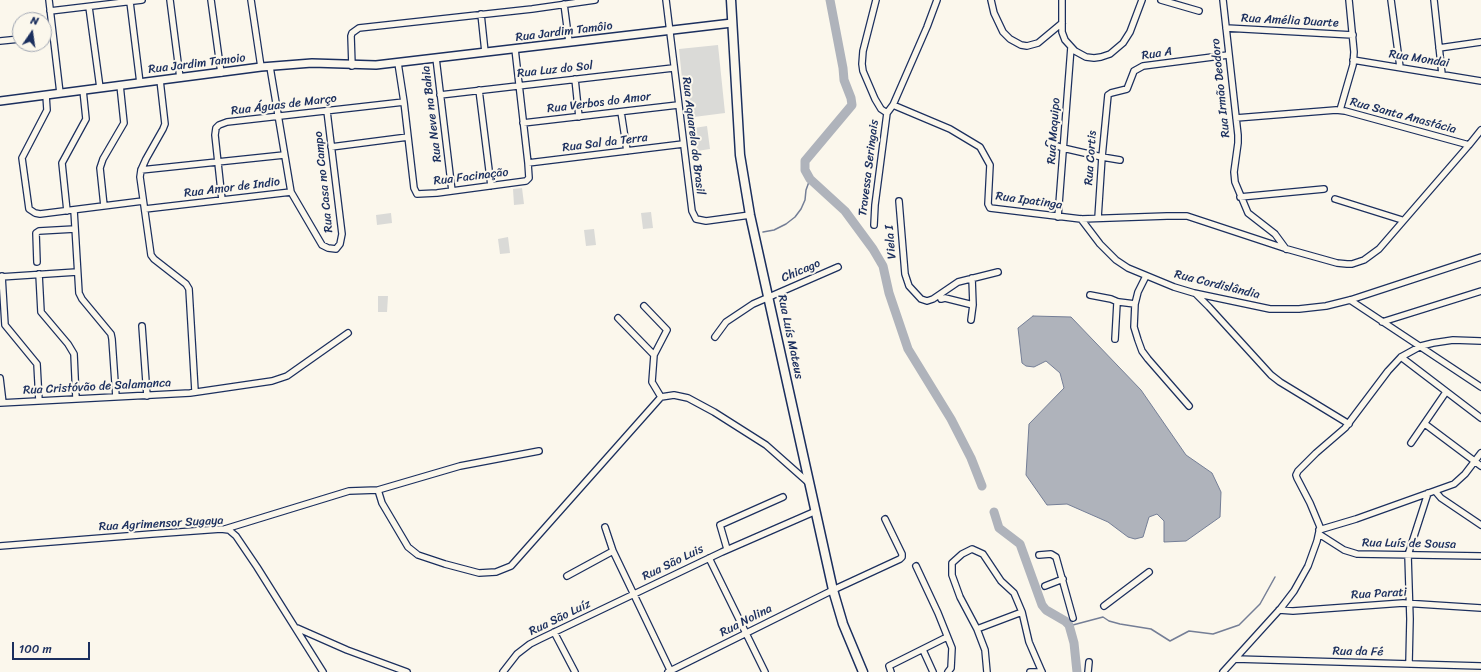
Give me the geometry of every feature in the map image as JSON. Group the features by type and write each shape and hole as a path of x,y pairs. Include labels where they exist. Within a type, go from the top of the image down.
{"main road":[{"name":"Rua Luís Mateus","path":"731,0 740,154 750,215 833,590 843,624 863,672"}],"street":[{"path":"49,0 50,12 142,0"},
{"path":"170,0 180,78"},
{"path":"211,0 221,72"},
{"path":"252,0 261,68"},
{"path":"352,66 351,36 352,33 359,28 596,0"},
{"name":"Rua Aquarela do Brasil","path":"666,0 692,211 696,219 702,221 750,215"},
{"path":"876,0 863,51 862,64 863,71 875,100 881,109 887,113 893,105 927,27 937,0"},
{"path":"991,0 994,13 1003,32 1010,39 1021,45 1027,46 1038,43 1062,23"},
{"path":"1062,0 1062,32 1065,40 1075,51 1086,57 1094,58 1101,58 1117,49 1130,32 1142,0"},
{"path":"1161,0 1199,11"},
{"name":"Rua Irmão Deodoro","path":"1223,0 1238,143 1234,182 1248,213 1275,234 1287,249"},
{"path":"1340,110 1354,60 1353,35 1348,0"},
{"path":"1391,0 1400,67"},
{"path":"1434,0 1442,74"},
{"path":"130,2 140,83"},
{"path":"564,4 569,42"},
{"path":"89,7 100,88"},
{"path":"481,14 485,52"},
{"name":"Rua Jardim Tamôio","path":"398,63 732,23"},
{"path":"52,27 60,93"},
{"name":"Rua Amélia Duarte","path":"1226,28 1353,35"},
{"path":"0,41 12,40"},
{"path":"1439,48 1481,42"},
{"name":"Rua Maquipo","path":"1058,217 1071,47"},
{"name":"Rua Facinação","path":"398,63 404,102 411,173 416,193 422,194 452,191 526,180 529,175 515,49"},
{"name":"Rua A","path":"1107,98 1111,93 1127,89 1134,71 1143,66 1228,55"},
{"name":"Rua Neve na Bahia","path":"436,58 452,191"},
{"name":"Rua Mondai","path":"1354,60 1481,81"},
{"name":"Rua Jardim Tamoio","path":"0,101 270,67 312,63 352,66 398,63"},
{"name":"Rua Amor de Indio","path":"145,210 291,192 270,67"},
{"name":"Rua Luz do Sol","path":"440,95 674,68"},
{"path":"160,80 165,124 146,159 141,170 140,177 151,255 186,284 189,289 195,391"},
{"path":"575,80 579,117"},
{"path":"104,206 100,168 103,159 124,123 120,85"},
{"path":"67,211 62,162 86,120 83,90"},
{"path":"479,90 490,186"},
{"path":"46,95 46,110 22,158 28,207 32,211 40,214 143,201"},
{"name":"Rua Cortis","path":"1098,218 1107,98"},
{"name":"Rua Águas de Março","path":"222,200 215,132 219,125 226,122 404,102"},
{"name":"Rua Verbos do Amor","path":"523,124 678,105"},
{"name":"Rua Ipatinga","path":"893,105 950,129 980,146 990,165 988,204 990,208 1081,219 1187,216 1287,249 1337,263 1352,264 1364,260 1374,253 1481,130"},
{"name":"Rua Santa Anastácia","path":"1236,118 1340,110 1469,145"},
{"name":"Rua Casa no Campo","path":"291,192 322,245 328,248 336,249 340,244 342,234 328,111"},
{"path":"621,112 627,151"},
{"name":"Travessa Seringais","path":"874,225 875,205 887,113"},
{"path":"331,147 408,137"},
{"path":"1049,143 1102,158 1120,160"},
{"name":"Rua Sal da Terra","path":"528,163 684,144"},
{"path":"141,170 284,155"},
{"path":"1240,197 1324,189"},
{"path":"1335,199 1402,220"},
{"name":"Viela I","path":"899,201 905,274 909,286 920,298 927,300 943,293 958,282 972,278"},
{"path":"74,210 79,293 82,299 111,334 116,397"},
{"name":"Rua Cordislândia","path":"1081,219 1100,244 1116,260 1128,268 1194,293 1270,309 1299,309 1326,306 1350,300 1481,257"},
{"path":"37,262 36,233 39,231 75,229"},
{"name":"Chicago","path":"715,337 726,322 753,304 838,267"},
{"path":"39,401 37,364 5,325 1,277 77,272"},
{"path":"971,320 973,305 972,278 998,272"},
{"path":"39,274 41,312 68,344 74,354 76,399"},
{"path":"1146,276 1138,292 1135,304 1134,327 1140,346 1164,378 1189,406"},
{"path":"1382,322 1481,291"},
{"path":"1194,293 1209,307 1271,375 1348,424"},
{"path":"1090,295 1111,299 1118,302 1135,304"},
{"path":"941,299 945,298 973,305"},
{"path":"1350,300 1481,387"},
{"path":"1115,339 1118,302"},
{"path":"644,306 667,330 654,354 652,382 661,397"},
{"path":"618,318 654,354"},
{"path":"142,326 147,396"},
{"name":"Rua Cristóvão de Salamanca","path":"1,403 190,393 195,391 272,381 287,376 348,333"},
{"path":"1223,672 1279,610 1294,591 1308,566 1320,527 1296,476 1297,473 1316,453 1340,433 1388,371 1401,357 1421,346 1453,340 1481,340"},
{"path":"1401,357 1481,418"},
{"path":"0,378 1,403"},
{"path":"1411,443 1446,392"},
{"path":"378,490 382,504 408,547 418,555 479,573 496,572 512,566 661,397 674,395 688,398 714,412 766,445 810,485"},
{"path":"1425,424 1481,466"},
{"path":"224,529 349,491 378,490 460,466 538,451"},
{"path":"1319,532 1454,484 1465,474 1481,453"},
{"path":"1435,491 1440,498 1481,524"},
{"path":"1409,663 1410,603 1408,555 1428,493"},
{"path":"724,550 720,525 783,497"},
{"name":"Rua São Luis","path":"634,594 724,550 816,511"},
{"name":"Rua Nolina","path":"670,672 902,557 902,554 884,519"},
{"path":"605,527 613,551 670,672"},
{"name":"Rua Agrimensor Sugaya","path":"0,546 224,529 229,530 236,536 323,672"},
{"name":"Rua Luís de Sousa","path":"1319,532 1350,553 1481,556"},
{"path":"987,672 985,650 977,629 960,597 952,575 952,563 962,554 972,549 983,554 1001,581 1014,593 1022,612 1029,642 1042,672 1030,672"},
{"path":"567,576 613,551"},
{"path":"1039,555 1051,554 1056,557 1073,618"},
{"path":"709,558 765,672"},
{"path":"916,566 952,648 951,668 948,672"},
{"path":"1104,606 1149,572"},
{"path":"1045,586 1062,578"},
{"name":"Rua São Luíz","path":"503,672 517,654 530,644 634,594"},
{"name":"Rua Parati","path":"1279,610 1293,611 1374,604 1410,603 1481,608"},
{"path":"977,629 1022,612"},
{"path":"296,628 392,670 407,672"},
{"path":"554,632 575,672"},
{"path":"891,672 889,666 948,637"},
{"path":"923,650 933,672"},
{"name":"Rua da Fé","path":"1235,659 1481,666"},
{"path":"1088,672 1089,662"}],"shaded area":[{"path":"718,45 725,113 686,118 679,49"},
{"path":"707,126 710,149 697,151 694,128"},
{"path":"522,188 524,204 514,205 513,189"},
{"path":"651,212 653,228 643,229 641,213"},
{"path":"391,213 392,223 377,225 376,215"},
{"path":"594,229 596,245 586,246 584,230"},
{"path":"508,237 510,253 500,254 498,239"},
{"path":"378,296 388,296 387,312 378,312"},
{"path":"1033,316 1071,317 1141,390 1186,455 1212,473 1221,492 1220,517 1186,541 1164,542 1164,521 1157,514 1149,517 1143,537 1135,539 1128,537 1108,522 1067,504 1047,505 1026,475 1029,424 1064,388 1060,373 1046,361 1034,367 1026,366 1022,363 1018,328"}],"waterway":[{"path":"830,0 844,80 852,105 805,161 805,170 810,179 845,211 873,249 883,266 889,293 908,349 951,419 971,458 982,486"},
{"path":"763,232 774,230 786,224 795,217 805,200 806,190 810,179"},
{"path":"994,512 999,528 1020,544 1042,605 1046,610 1069,625 1074,643 1077,672"},
{"path":"1069,626 1103,617 1109,621 1120,624 1151,629 1170,641 1189,631 1213,634 1239,625 1260,604 1275,577"}]}
